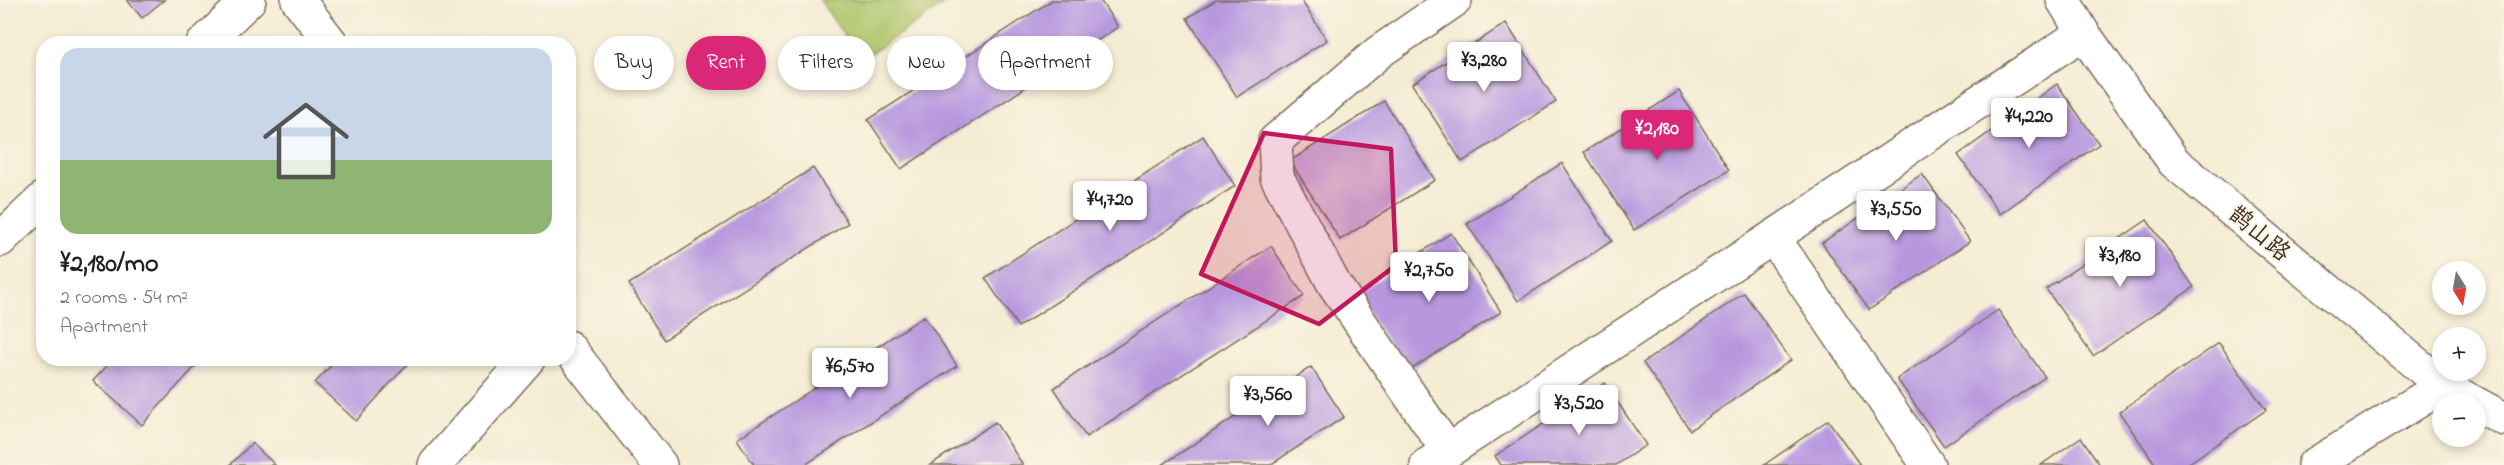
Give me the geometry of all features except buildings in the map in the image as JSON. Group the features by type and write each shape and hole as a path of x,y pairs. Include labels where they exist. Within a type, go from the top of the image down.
{"street":[{"path":"211,36 249,0"},
{"path":"298,0 326,36"},
{"path":"1455,0 1379,52 1275,141 1277,177 1334,284 1438,458 2083,33"},
{"name":"鹊山路","path":"2063,0 2083,33 2174,162 2444,386 2504,420"},
{"path":"0,240 36,206"},
{"path":"1773,237 1928,465"},
{"path":"576,357 660,465"},
{"path":"435,465 522,366"},
{"path":"2314,465 2444,386"}],"highlighted area":[{"path":"1264,133 1391,149 1396,265 1319,324 1201,274"}],"green space":[{"path":"820,0 950,0 897,36 887,36 887,42 875,51 875,36 845,36"}]}
